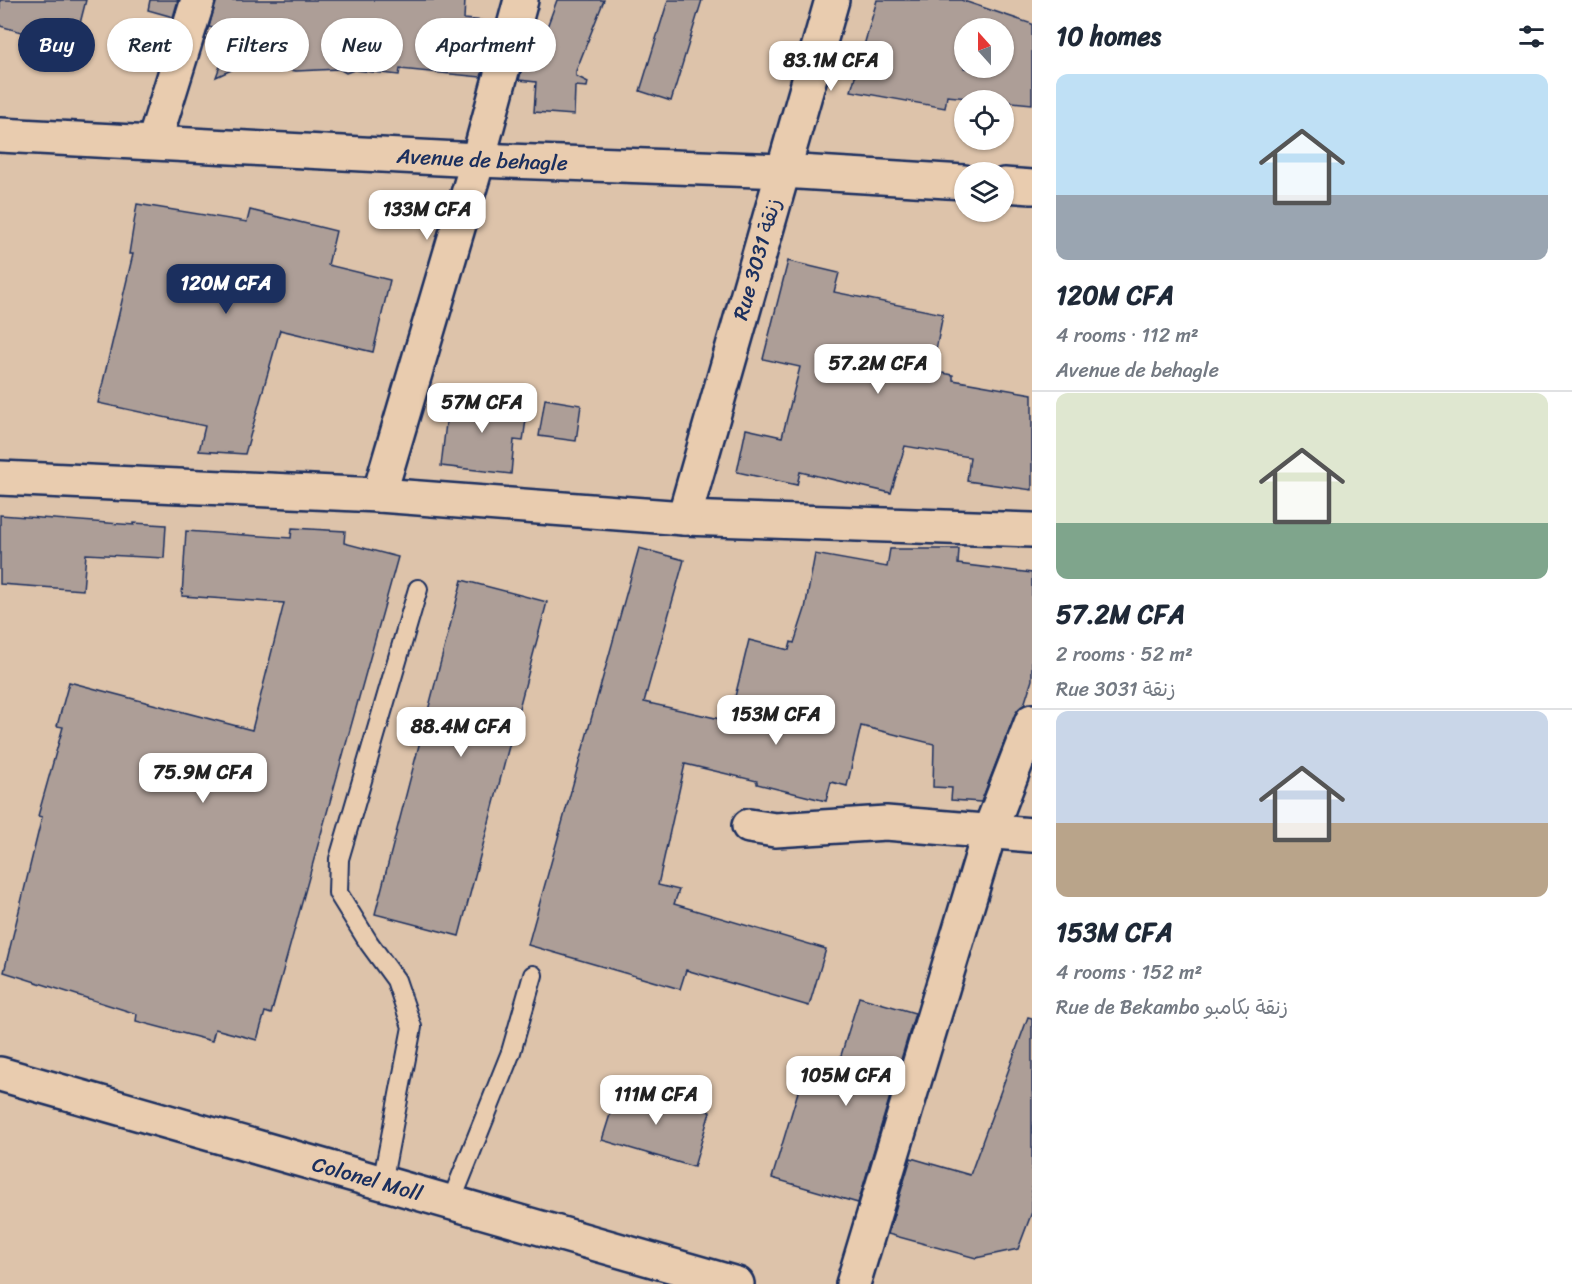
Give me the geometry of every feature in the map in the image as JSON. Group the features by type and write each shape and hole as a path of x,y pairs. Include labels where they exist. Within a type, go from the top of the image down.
{"street":[{"path":"154,142 198,0"},
{"path":"379,495 478,160 521,0"},
{"name":"Rue 3031 زنقة","path":"684,518 832,0"},
{"name":"Avenue de behagle","path":"0,135 478,160 782,171 954,181"},
{"path":"1014,186 1032,187"},
{"path":"0,478 379,495 684,518 1032,530"},
{"path":"853,1284 990,830 1032,720"},
{"path":"749,826 775,830 886,823 1032,835"},
{"name":"Colonel Moll","path":"0,1074 736,1284"}],"lane":[{"path":"382,1183 412,1026 396,980 369,943 338,893 339,859 418,589"},
{"path":"451,1203 511,1052 533,975"}],"building":[{"path":"0,0 86,0 81,18 18,18 18,31 0,26"},
{"path":"150,0 178,0 173,17 148,10"},
{"path":"216,0 465,0 464,18 415,18 415,70 403,69 403,18 321,18 321,70 309,70 309,18 211,18"},
{"path":"557,0 604,0 576,71 576,76 588,82 587,87 575,86 574,115 534,112 536,82 519,80 521,72 556,72 556,18 550,18"},
{"path":"668,0 702,0 671,101 640,91"},
{"path":"877,0 961,0 1032,24 1032,104 1014,102 1014,90 954,90 954,97 947,96 945,108 851,91"},
{"path":"218,72 227,72 216,77"},
{"path":"372,72 400,72 399,75"},
{"path":"430,72 482,72 481,77"},
{"path":"137,204 247,222 250,210 336,231 328,265 390,280 373,352 280,330 245,454 199,451 205,426 98,403 133,254 129,254"},
{"path":"788,261 839,273 834,292 943,314 932,371 953,375 953,380 1032,394 1032,490 967,481 970,457 905,446 891,493 800,472 797,485 737,472 746,429 782,437 800,367 763,359"},
{"path":"449,397 528,405 523,441 514,440 511,474 441,466"},
{"path":"545,399 581,405 576,441 539,436"},
{"path":"0,515 134,525 134,523 166,525 164,558 86,554 83,590 0,584"},
{"path":"292,528 345,531 344,543 398,557 271,1014 265,1012 257,1040 215,1029 212,1041 136,1021 137,1014 4,972 42,817 38,816 63,727 57,726 69,682 252,730 284,603 182,596 186,531 291,538"},
{"path":"639,548 684,560 644,702 729,721 749,640 789,650 791,642 794,643 805,609 815,554 887,567 890,549 959,549 958,564 1032,573 1032,680 1024,705 1015,714 981,802 951,800 952,788 933,787 934,744 861,726 847,786 831,782 826,801 757,784 757,781 685,764 658,885 679,890 674,904 826,949 809,1006 686,970 680,989 528,945"},
{"path":"462,580 547,602 459,936 375,914"},
{"path":"859,997 915,1013 858,1203 772,1178 801,1082 830,1091"},
{"path":"1028,1017 1032,1018 1032,1212 1018,1249 976,1258 888,1234 911,1158 970,1175"},
{"path":"619,1086 710,1112 694,1167 602,1140"}]}
